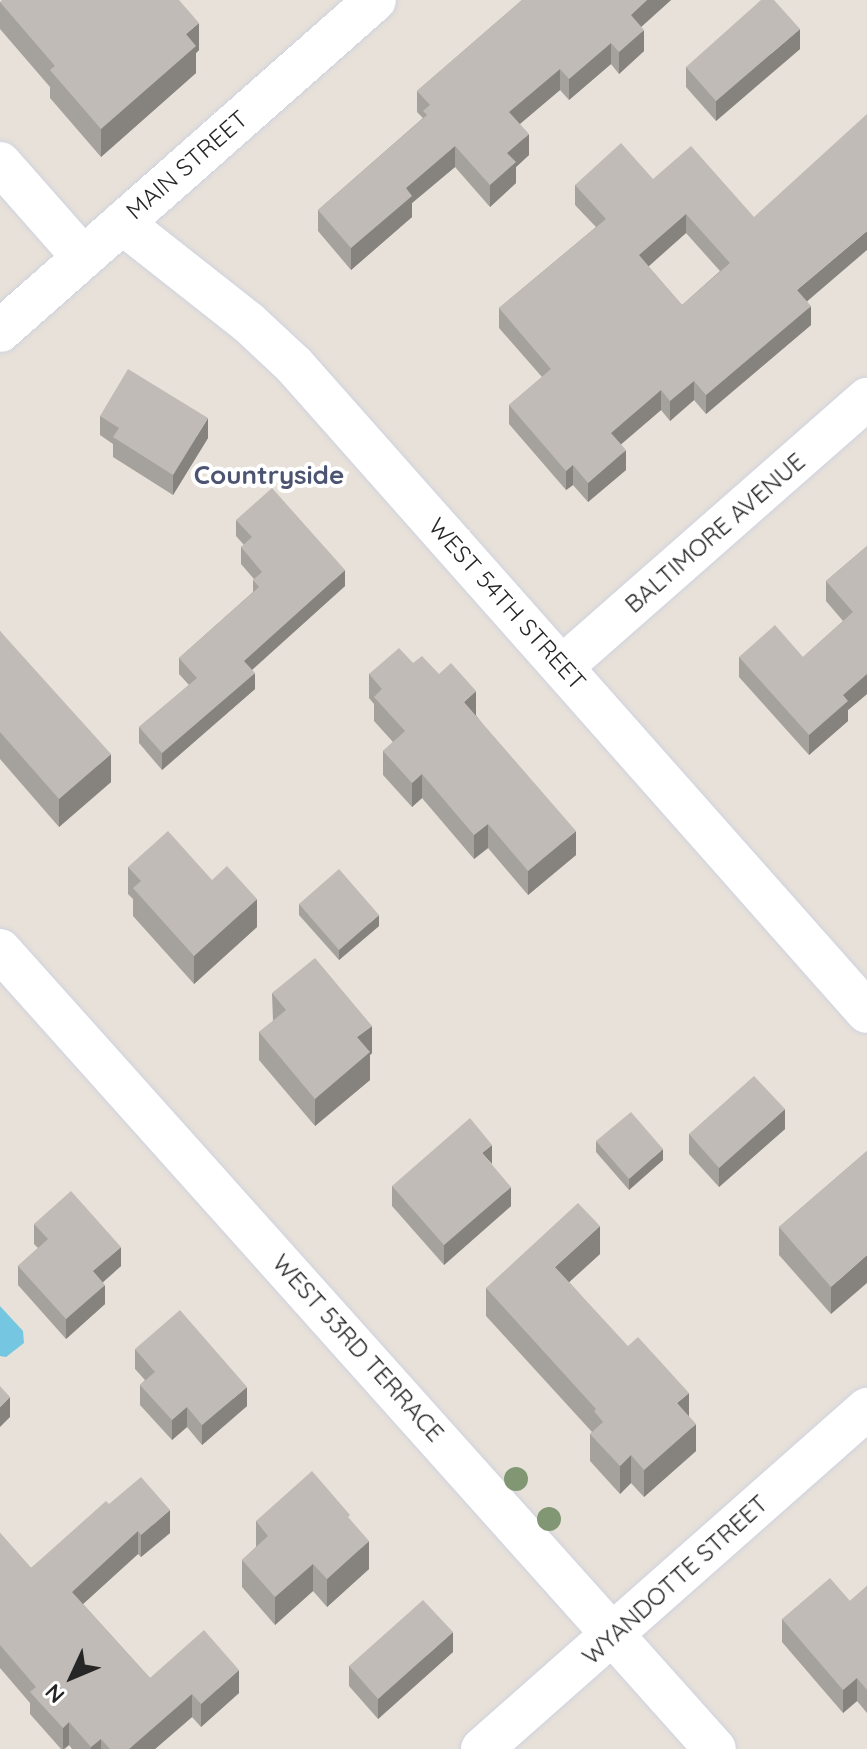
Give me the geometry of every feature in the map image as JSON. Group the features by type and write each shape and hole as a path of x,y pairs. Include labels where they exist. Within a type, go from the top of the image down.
{"street":[{"name":"MAIN STREET","path":"0,331 375,0"},
{"path":"0,163 83,257"},
{"name":"WEST 54TH STREET","path":"122,223 249,323 294,365 867,1012"},
{"name":"BALTIMORE AVENUE","path":"563,666 867,399"},
{"name":"WEST 53RD TERRACE","path":"0,950 615,1633 715,1749"},
{"name":"WYANDOTTE STREET","path":"482,1749 867,1409"}],"water":[{"path":"0,1306 23,1331 24,1343 6,1357 0,1356"}],"building":[{"path":"179,0 199,23 186,34 196,46 101,129 50,70 55,66 0,2"},
{"path":"522,0 647,0 631,15 644,30 619,52 611,43 569,79 560,69 509,112 529,134 507,153 516,162 490,185 455,146 406,188 412,196 351,248 318,210 427,115 423,111 430,105 417,91"},
{"path":"761,0 774,0 800,29 716,101 686,67"},
{"path":"867,114 867,231 797,290 811,306 706,395 694,381 670,401 661,390 611,433 626,450 588,483 573,465 566,471 509,405 551,369 499,308 606,219 575,185 621,143 653,179 691,146 754,217","holes":["686,214 730,263 682,305 639,255"]},
{"path":"128,369 208,418 173,475 113,437 119,428 100,416"},
{"path":"272,488 345,570 244,661 255,673 162,753 139,727 197,678 179,658 259,587 253,580 262,572 241,547 252,537 236,520"},
{"path":"867,546 867,674 843,695 848,701 809,735 739,657 775,625 803,657 853,612 826,581"},
{"path":"0,631 111,754 59,799 0,732"},
{"path":"399,648 413,663 422,656 439,674 451,663 476,691 464,702 576,831 528,871 488,824 474,835 422,774 412,783 383,751 405,731 374,697 382,689 369,674"},
{"path":"168,831 212,880 227,866 257,899 194,956 133,888 141,881 128,867"},
{"path":"339,869 379,915 339,950 299,904"},
{"path":"315,958 372,1026 357,1037 370,1052 315,1099 259,1032 286,1010 272,993"},
{"path":"754,1076 785,1109 719,1168 689,1134"},
{"path":"631,1112 663,1149 629,1179 596,1141"},
{"path":"470,1118 492,1145 482,1153 511,1187 444,1245 392,1186"},
{"path":"867,1151 867,1255 831,1287 779,1227"},
{"path":"71,1191 121,1247 93,1271 105,1285 66,1319 18,1266 48,1239 34,1224"},
{"path":"578,1203 600,1226 555,1267 628,1346 638,1337 689,1393 677,1403 696,1424 644,1470 631,1455 620,1466 590,1434 603,1422 594,1411 596,1409 486,1288"},
{"path":"180,1310 247,1387 202,1425 187,1407 172,1420 140,1385 155,1372 135,1349"},
{"path":"0,1386 10,1397 0,1407"},
{"path":"312,1471 369,1541 327,1579 313,1564 275,1597 242,1560 268,1536 256,1521"},
{"path":"141,1477 170,1510 141,1535 138,1531 72,1592 150,1678 204,1630 239,1670 201,1704 192,1694 129,1749 110,1749 101,1739 91,1747 69,1722 63,1728 30,1692 36,1687 0,1645 0,1533 31,1568 106,1501 109,1504"},
{"path":"830,1578 850,1601 867,1586 867,1690 857,1678 843,1690 782,1619"},
{"path":"423,1600 453,1632 378,1699 349,1666"}],"district":[{"name":"Countryside","path":"269,475"}]}
